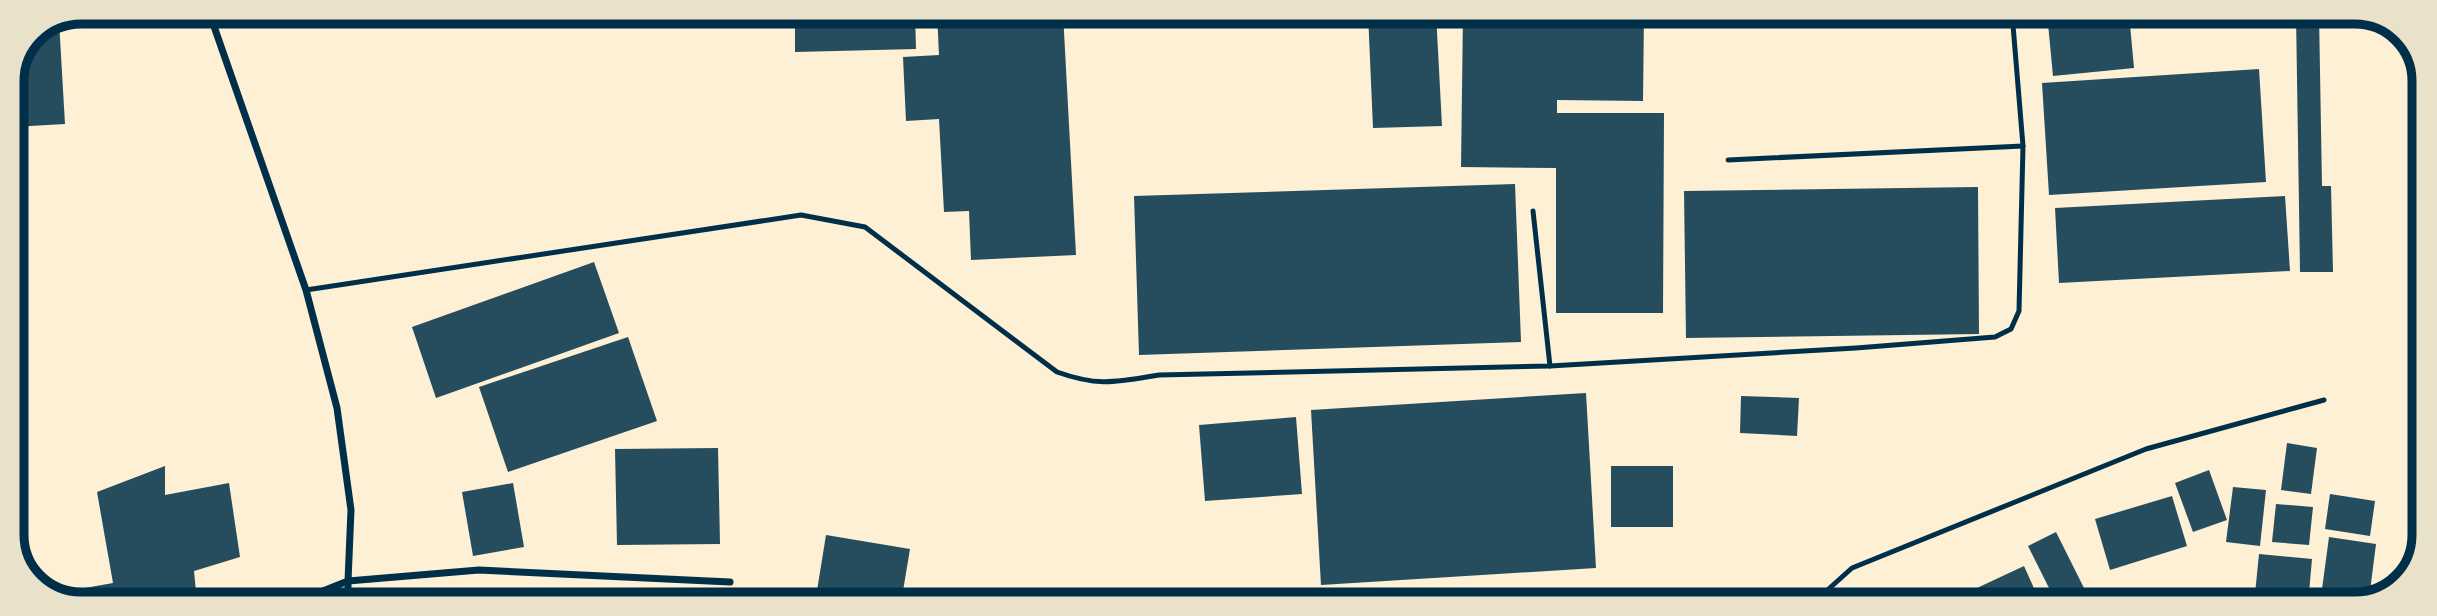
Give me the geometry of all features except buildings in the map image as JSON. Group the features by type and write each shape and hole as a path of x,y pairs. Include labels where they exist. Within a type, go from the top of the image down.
{"street":[{"path":"213,24 306,290 337,408 351,510 348,592"},
{"path":"322,592 348,581 479,570 730,582"}],"lane":[{"path":"306,290 801,215 865,227 1057,372 1085,382 1103,384 1159,375 1550,366 1995,337 2011,329 2019,311 2023,146 2013,24"},
{"path":"1728,160 2023,146"},
{"path":"1533,211 1550,366"},
{"path":"1825,592 1852,568 2146,449 2324,400"}]}
